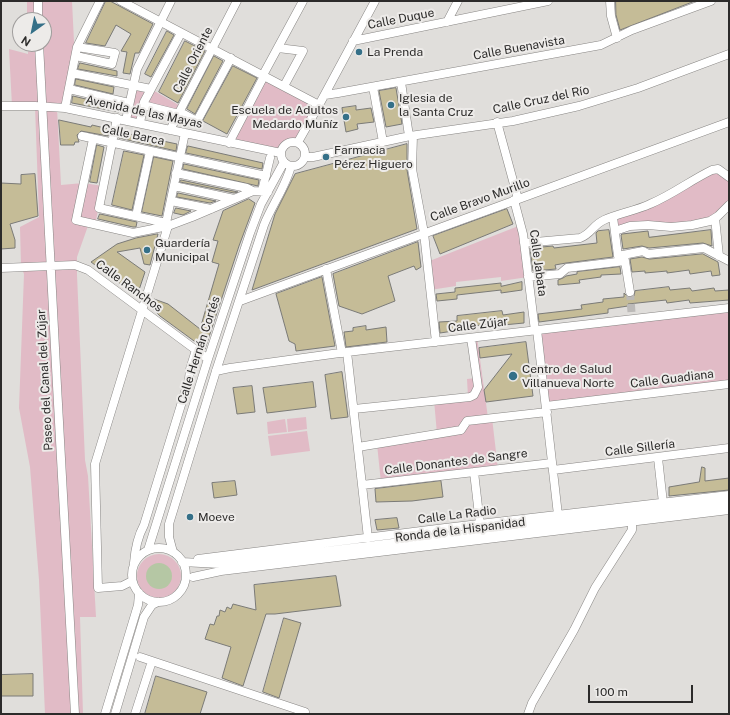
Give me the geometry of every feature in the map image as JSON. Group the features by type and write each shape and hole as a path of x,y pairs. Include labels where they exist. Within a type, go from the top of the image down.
{"street":[{"path":"38,1 38,12"},
{"path":"65,108 78,47 100,1"},
{"path":"122,1 319,105"},
{"path":"126,120 137,69 171,1"},
{"name":"Calle Oriente","path":"170,130 237,1"},
{"path":"229,143 303,1"},
{"path":"298,142 325,95 374,1"},
{"path":"447,22 458,1"},
{"name":"Calle Duque","path":"353,41 530,3 548,1"},
{"path":"610,1 611,16 617,38"},
{"name":"Calle Buenavista","path":"325,95 601,45 632,30 711,1"},
{"path":"140,123 143,105 181,33"},
{"path":"76,56 112,64 116,53 78,47"},
{"path":"278,48 303,51 284,86"},
{"name":"Paseo del Canal del Zújar","path":"40,52 50,265 66,526 75,714"},
{"name":"Calle Cruz del Río","path":"305,157 411,136 513,121 579,106 638,88 729,54"},
{"path":"143,105 179,113 197,121 231,58"},
{"path":"72,73 151,89"},
{"path":"402,82 411,136 412,169 424,233 436,342"},
{"path":"373,87 383,142"},
{"path":"69,89 129,103"},
{"name":"Avenida de las Mayas","path":"1,106 65,108 281,153"},
{"path":"116,118 99,208 167,224"},
{"name":"Calle Jabata","path":"498,122 516,200 524,243 546,409 558,515"},
{"name":"Calle Bravo Murillo","path":"240,301 729,122"},
{"path":"132,581 122,586 98,588 95,464 167,224 170,201 185,133"},
{"name":"Calle Barca","path":"82,136 266,176"},
{"path":"93,139 76,220 133,233 192,218 253,191 265,191 266,176 270,158"},
{"path":"290,142 298,142 304,148 305,157 299,165 287,164 282,159 281,153 283,147 290,142"},
{"path":"260,149 270,158 279,170"},
{"path":"136,216 150,151"},
{"name":"Calle Hernán Cortés","path":"148,550 208,359 265,191 279,170 287,164"},
{"name":"Calle Hernán Cortés","path":"173,552 169,537 169,524 216,371 267,216 286,182 287,164"},
{"path":"524,243 580,238 587,235 596,224 658,201 712,170 718,169 729,177"},
{"path":"176,173 247,188 253,191"},
{"path":"174,186 234,199"},
{"path":"170,201 211,209"},
{"path":"614,231 630,226 648,225 671,227 692,225 710,221 729,204"},
{"path":"613,217 614,231 630,292"},
{"path":"715,218 719,256"},
{"path":"528,277 560,274 567,268 622,257 643,251 648,254 704,248 729,261"},
{"name":"Calle Ranchos","path":"1,268 75,265 88,270 208,359"},
{"path":"326,269 345,353 354,409 368,538"},
{"name":"Calle Zújar","path":"216,371 345,353 729,308"},
{"path":"354,409 470,397 474,395 478,387 471,338"},
{"name":"Calle Hernán Cortés","path":"134,563 137,539 144,525 189,379 196,350"},
{"path":"220,360 230,368"},
{"name":"Calle Guadiana","path":"358,447 461,430 467,421 729,384"},
{"name":"Calle Sillería","path":"553,467 658,458 729,448"},
{"path":"658,458 663,503"},
{"name":"Calle Donantes de Sangre","path":"362,485 498,469 553,467"},
{"path":"474,472 480,524"},
{"name":"Calle La Radio","path":"185,562 480,524 729,495"},
{"name":"Ronda de la Hispanidad","path":"185,562 220,564 729,502"},
{"name":"Ronda de la Hispanidad","path":"193,577 229,570 729,510"},
{"path":"528,714 532,703 574,630 595,588 632,530 632,521"},
{"path":"165,548 173,552 185,562 185,583 181,591 175,597 167,601 150,601 136,590 132,581 134,563 138,557 148,550 165,548"},
{"name":"Ronda de la Hispanidad","path":"185,583 199,573 220,564"},
{"path":"105,714 138,605 139,593"},
{"path":"114,714 144,617 152,605 158,602"},
{"path":"140,657 305,712"},
{"path":"136,714 152,661"}],"shaded area":[{"path":"27,1 72,1 74,42 77,47 65,108 57,108 61,185 83,183 103,186 95,225 89,223 77,257 85,460 88,476 96,617 80,617 83,714 45,714 39,580 30,467 19,408 24,274 21,266 20,227 39,217 35,106 12,106 9,49 12,50 12,52 28,54 28,52 52,52 52,12 27,12"},
{"path":"264,76 319,105 298,142 288,143 281,150 229,143"},
{"path":"133,86 151,89 182,107 179,114 143,105 140,123 126,120"},
{"path":"712,170 729,177 729,205 710,221 615,231 613,217"},
{"path":"521,225 528,277 501,281 501,277 456,282 456,286 430,290 427,262"},
{"path":"729,308 729,384 546,406 537,330"},
{"path":"477,337 488,418 492,418 498,469 381,483 377,444 437,434 434,400 468,397 467,379 476,378 471,338"},
{"path":"306,417 307,429 288,432 287,419"},
{"path":"285,419 287,432 268,434 267,422"},
{"path":"307,431 310,451 271,456 268,436"},
{"path":"155,554 163,554 175,560 181,572 181,580 175,592 163,598 155,598 143,592 137,580 137,572 143,560"},
{"path":"159,563 168,567 172,576 168,585 159,589 150,585 146,576 150,567"}],"building":[{"path":"106,1 110,1 153,24 139,53 135,53 130,74 123,73 127,52 121,51 131,34 116,25 105,46 86,43"},
{"path":"616,1 695,1 620,30 616,15"},
{"path":"167,31 174,35 151,77 145,74"},
{"path":"185,41 205,51 178,103 159,92"},
{"path":"214,56 223,61 195,114 187,109"},
{"path":"80,63 117,71 117,76 78,69"},
{"path":"233,66 257,78 227,134 203,121"},
{"path":"76,79 114,87 113,94 75,85"},
{"path":"396,88 402,124 386,127 379,91"},
{"path":"73,96 120,107 119,112 72,103"},
{"path":"356,106 356,110 371,108 374,122 357,124 358,129 346,132 342,108"},
{"path":"59,120 91,127 92,125 109,129 108,136 81,131 77,135 79,142 75,142 74,145 61,145"},
{"path":"120,132 177,144 176,151 119,138"},
{"path":"407,144 407,170 417,229 252,290 275,214 295,174"},
{"path":"97,145 104,147 97,183 90,182"},
{"path":"188,146 263,163 262,169 186,153"},
{"path":"124,151 144,155 132,210 112,205"},
{"path":"154,157 173,161 162,216 142,212"},
{"path":"184,164 259,180 258,186 183,169"},
{"path":"35,174 38,216 10,224 15,240 15,248 1,249 1,183 21,184 21,175"},
{"path":"181,180 238,192 234,193 180,182"},
{"path":"178,193 216,201 210,203 177,197"},
{"path":"249,199 255,203 239,246 205,349 160,316 151,307 154,299 168,304 200,329 219,264 212,262 218,241 213,240 223,211"},
{"path":"176,208 191,211 183,215 174,213"},
{"path":"507,209 513,224 440,254 433,236"},
{"path":"100,214 137,222 136,227 98,219"},
{"path":"609,230 613,257 566,263 555,265 556,269 533,271 530,248 553,246 554,248 597,243 596,233 598,231"},
{"path":"711,230 712,246 703,243 649,248 642,246 623,249 621,235 648,231 649,237"},
{"path":"158,234 150,265 144,264 140,248 117,252 145,272 137,296 91,262 117,244 136,238"},
{"path":"418,242 421,267 416,270 414,266 388,276 395,301 362,314 339,306 333,274"},
{"path":"703,254 718,262 720,275 712,276 711,271 690,274 689,270 667,273 667,271 645,273 645,271 632,272 630,259 642,257 649,259"},
{"path":"620,267 621,274 601,275 601,277 579,280 580,283 558,285 558,280 566,276 577,274 577,272"},
{"path":"322,277 335,346 296,351 295,344 289,341 276,294"},
{"path":"522,282 522,290 501,293 501,290 457,295 457,299 437,301 436,294 455,292 455,288 501,283 501,286"},
{"path":"669,287 670,290 690,288 692,291 714,288 715,291 729,290 729,300 690,303 689,300 667,303 666,300 628,304 628,306 608,309 608,313 539,322 538,314 582,309 581,305 603,302 603,299 624,297 624,293 630,297 634,296 635,291"},
{"path":"502,311 503,315 524,312 524,323 503,325 502,322 459,328 460,330 440,333 439,322 457,321 457,316"},
{"path":"366,326 366,330 386,327 387,342 346,347 344,332 353,331 353,328"},
{"name":"Centro de Salud Villanueva Norte","path":"526,342 533,396 486,402 484,390 512,354 480,358 479,348"},
{"path":"342,372 348,417 331,419 325,375"},
{"path":"313,382 316,407 267,413 263,388"},
{"path":"252,386 255,412 237,414 233,388"},
{"path":"702,467 705,468 705,481 729,478 729,490 669,496 669,487 699,482"},
{"path":"235,481 237,495 214,498 212,483"},
{"path":"441,481 443,497 412,501 376,502 375,489"},
{"path":"397,518 399,528 377,530 375,520"},
{"path":"336,576 341,606 266,614 243,686 222,678 231,647 205,639 210,624 214,625 217,616 219,616 220,610 225,612 227,607 231,609 233,604 256,610 254,585"},
{"path":"284,618 301,623 279,698 263,692"},
{"path":"33,674 33,696 1,696 1,675"},
{"path":"156,676 207,692 200,714 145,714"}],"tunnel":[{"path":"630,292 632,319"}],"place":[{"name":"La Prenda","path":"359,52"},
{"name":"Iglesia de la Santa Cruz","path":"391,105"},
{"name":"Escuela de Adultos Medardo Muñíz","path":"346,117"},
{"name":"Farmacia Pérez Higuero","path":"326,157"},
{"name":"Guardería Municipal","path":"147,250"},
{"name":"Centro de Salud Villanueva Norte","path":"513,376"},
{"name":"Moeve","path":"190,517"}]}
